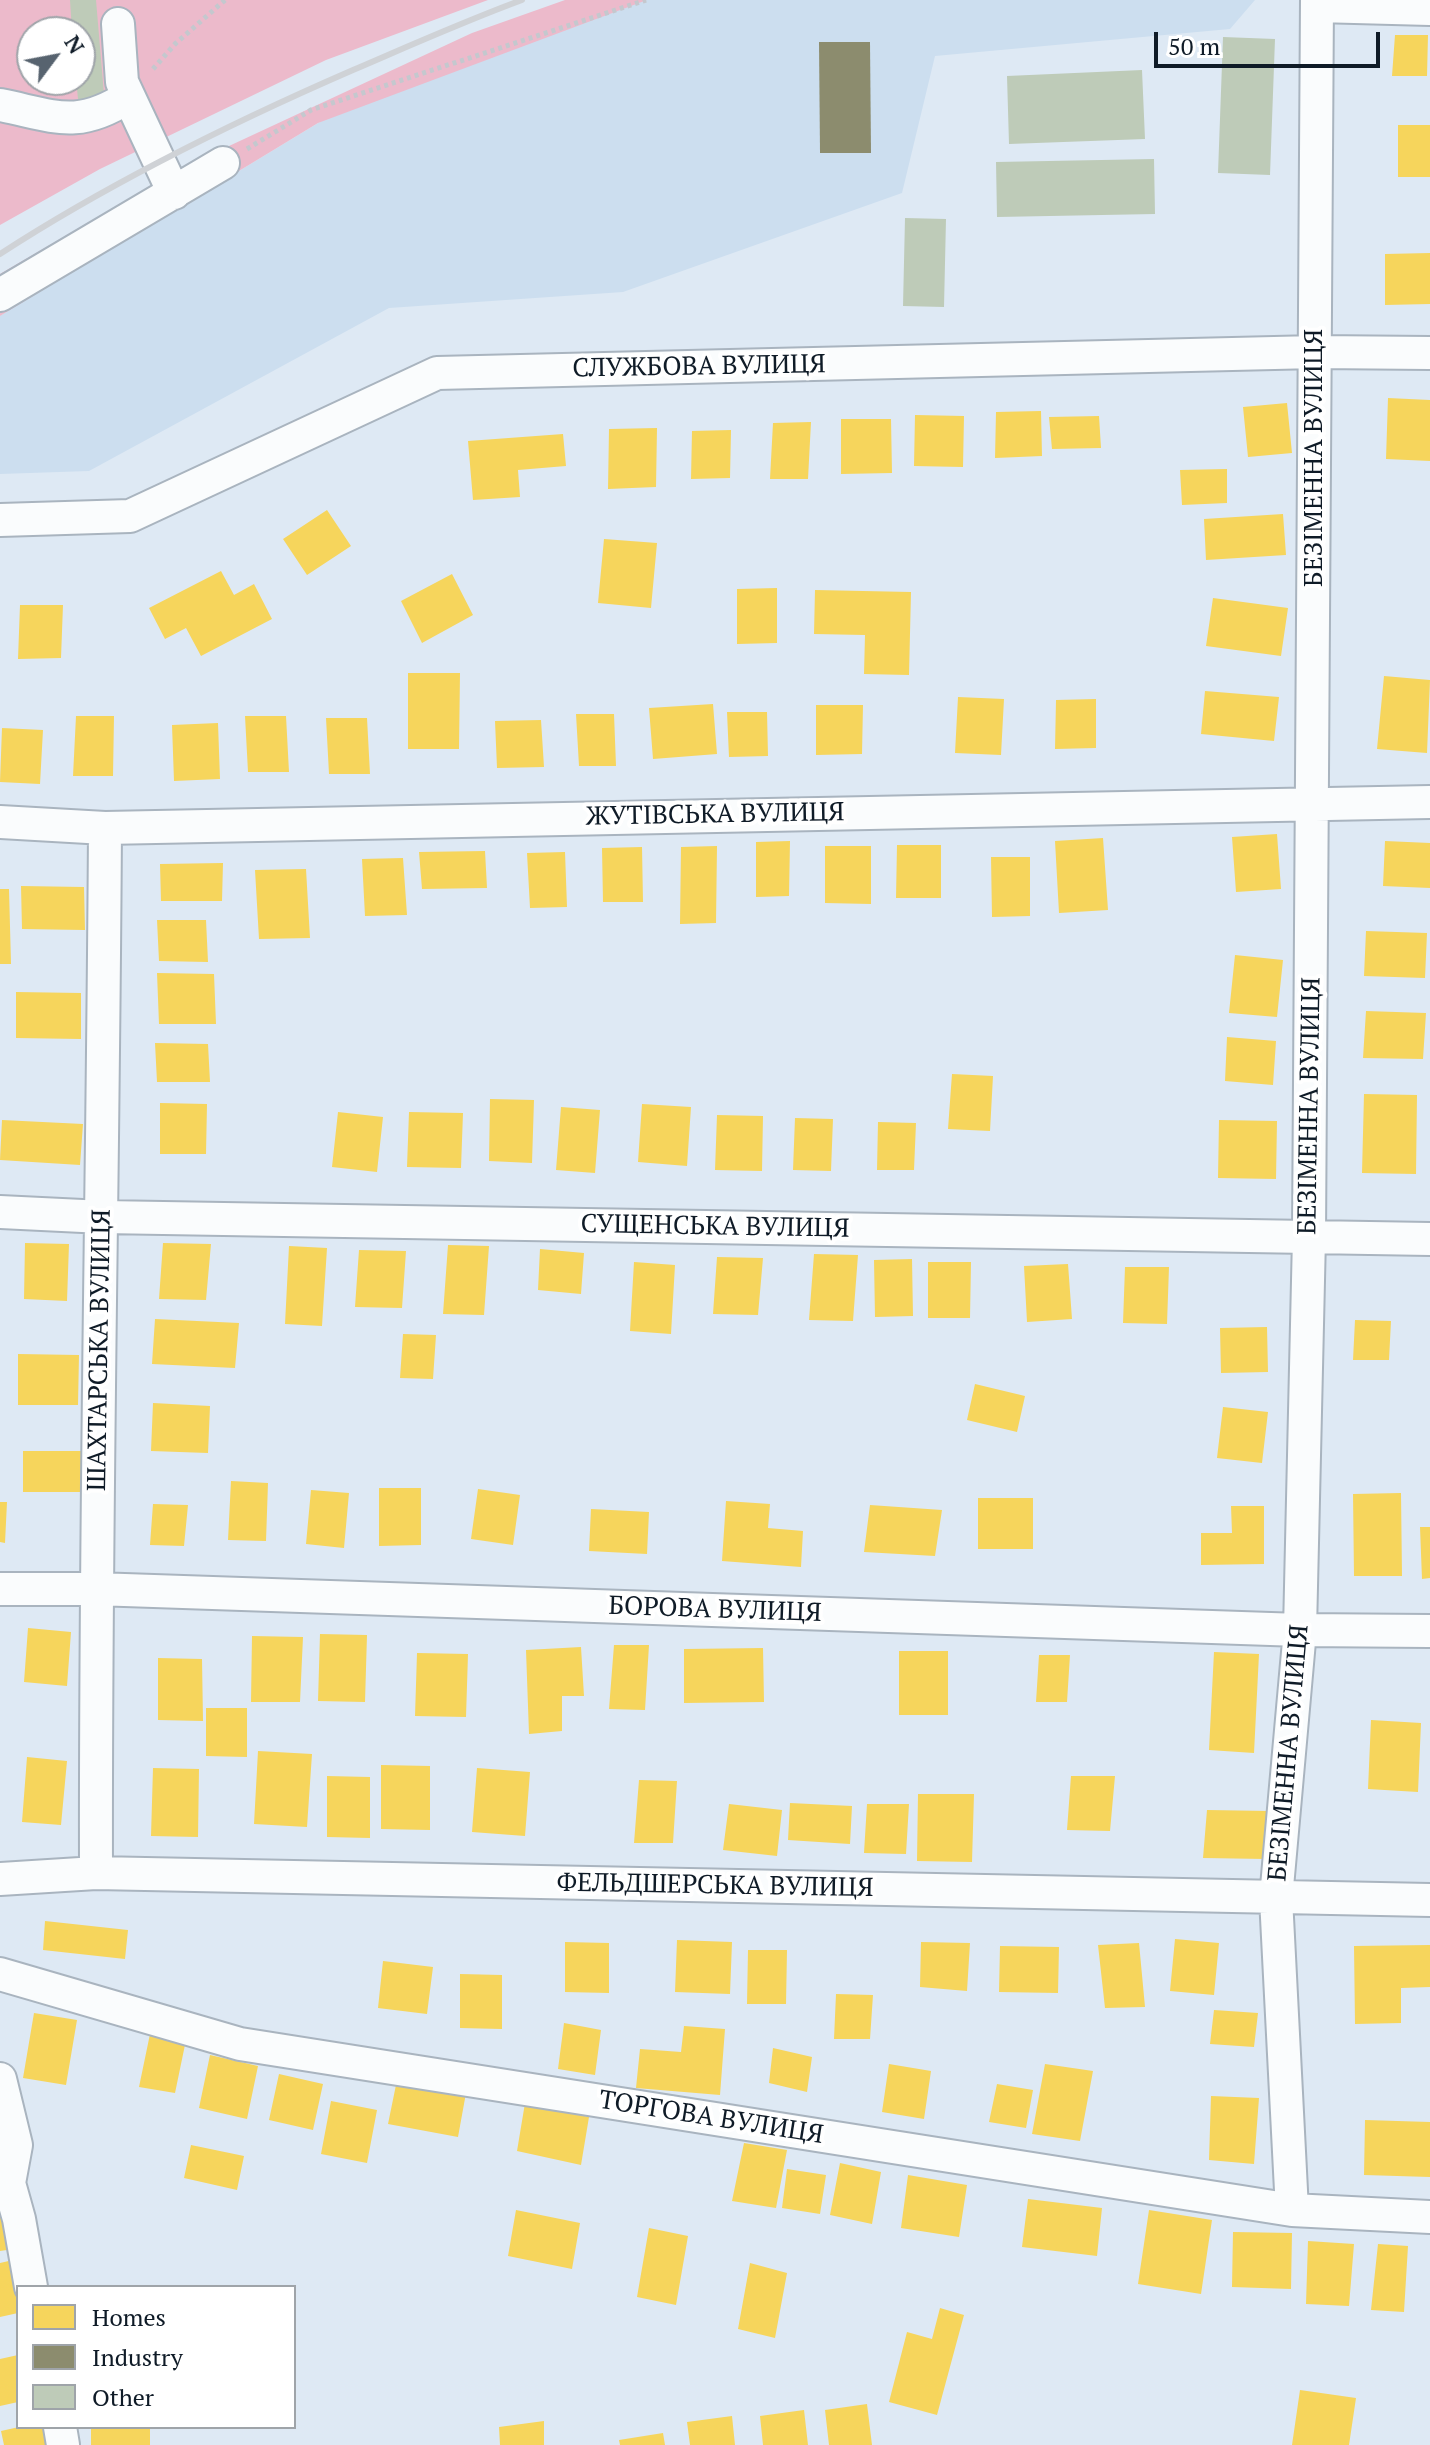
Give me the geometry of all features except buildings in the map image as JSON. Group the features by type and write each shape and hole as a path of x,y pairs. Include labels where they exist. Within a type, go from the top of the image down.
{"street":[{"path":"1317,3 1430,9"},
{"name":"БЕЗІМЕННА ВУЛИЦЯ","path":"1292,2210 1276,1898 1300,1630 1309,1237 1317,3"},
{"path":"118,24 122,82 174,193"},
{"path":"0,105 72,120 104,112 128,97"},
{"path":"0,295 223,163"},
{"name":"СЛУЖБОВА ВУЛИЦЯ","path":"0,520 130,516 437,373 1316,352 1430,353"},
{"name":"ЖУТІВСЬКА ВУЛИЦЯ","path":"0,822 105,828 1430,802"},
{"name":"ШАХТАРСЬКА ВУЛИЦЯ","path":"96,1873 95,1589 103,1217 105,828"},
{"name":"СУЩЕНСЬКА ВУЛИЦЯ","path":"0,1212 103,1217 1430,1239"},
{"name":"БОРОВА ВУЛИЦЯ","path":"0,1589 95,1589 1300,1630 1430,1631"},
{"name":"ФЕЛЬДШЕРСЬКА ВУЛИЦЯ","path":"0,1879 96,1873 1430,1900"},
{"name":"ТОРГОВА ВУЛИЦЯ","path":"0,1974 240,2044 1292,2210 1430,2217"},
{"path":"0,2079 16,2145 5,2185 19,2219 31,2285"}],"path":[{"path":"128,97 175,44 225,0"},
{"path":"223,163 311,110 646,0"}],"shaded area":[{"path":"0,0 488,0 326,60 100,169 0,225"},
{"path":"565,0 647,0 318,123 0,316 0,274 186,166 472,33"},
{"path":"646,0 1255,0 1230,29 935,56 902,193 623,292 389,308 89,471 0,474 0,316 366,94"}],"railway":[{"path":"0,254 128,178 262,111 522,0"}]}
